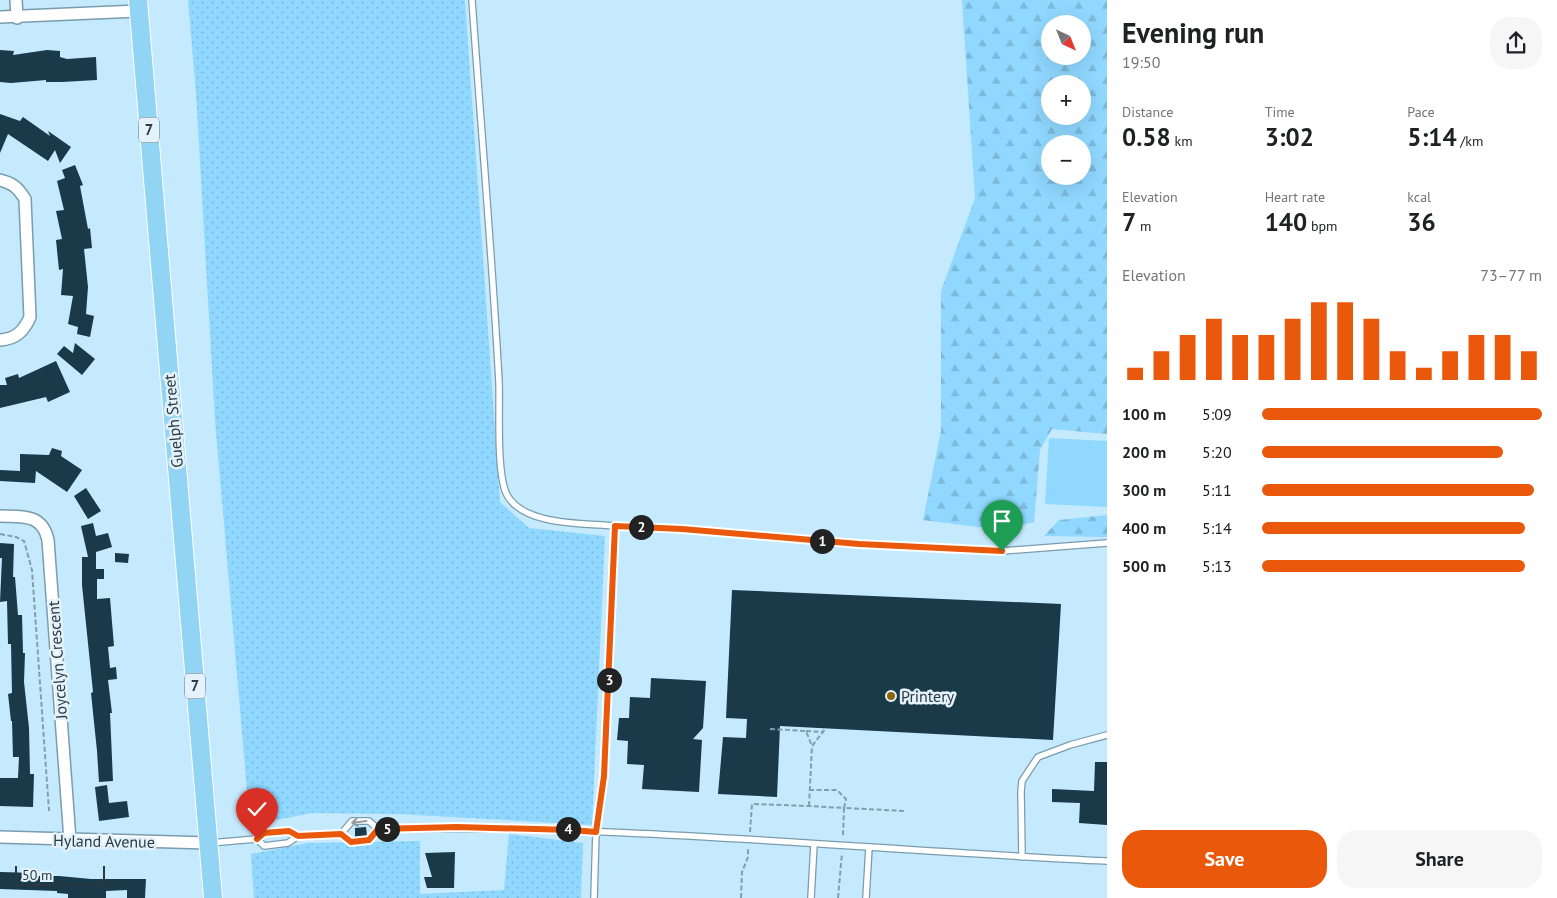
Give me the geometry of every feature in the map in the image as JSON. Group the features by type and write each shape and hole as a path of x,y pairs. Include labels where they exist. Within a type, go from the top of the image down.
{"main road":[{"name":"Guelph Street","path":"138,5 208,843"},
{"name":"7","path":"208,843 213,898"}],"street":[{"path":"16,0 17,18"},
{"path":"0,17 17,18 138,5"},
{"path":"0,180 9,182 18,188 25,199 30,317 26,327 18,335 10,339 0,340"},
{"name":"Joycelyn Crescent","path":"0,516 30,517 38,521 46,532 48,540 70,840"},
{"name":"Hyland Avenue","path":"0,837 208,843"}],"lane":[{"path":"472,0 499,383 501,472 507,495 523,512 542,519 615,526 682,529 859,544 1002,551 1107,543"},
{"path":"594,898 596,832 604,776 615,526"},
{"path":"1022,857 1022,781 1038,757 1070,745 1107,735"},
{"path":"341,834 352,821 369,821 378,829 457,827 572,830 1107,861"},
{"path":"208,843 257,839 264,833 289,831 298,836 341,834 351,842 369,840 378,829"},
{"path":"257,839 264,846 288,844 298,836"},
{"path":"811,898 814,844"},
{"path":"866,898 869,847"}],"path":[{"path":"0,534 16,537 24,541 32,570 49,811"},
{"path":"812,746 826,728"},
{"path":"770,729 824,732"},
{"path":"806,731 812,746 809,806"},
{"path":"810,790 837,790 846,799 838,898"},
{"path":"740,898 742,872 748,857 752,804 906,811"}],"green space":[{"path":"188,0 465,0 500,502 529,528 605,536 592,825 397,814 312,813 250,825 215,420 196,93"},
{"path":"962,0 1107,0 1107,434 1052,429 1040,450 1034,522 1001,530 923,520 941,431 941,291 975,198"},
{"path":"1049,438 1107,441 1107,507 1045,504"},
{"path":"1107,515 1107,537 1044,536 1059,520"},
{"path":"509,834 583,843 581,898 254,898 251,854 308,843 420,841 420,894 504,890"}],"building":[{"path":"0,50 14,51 13,55 47,50 60,51 60,57 67,59 96,57 97,80 0,82"},
{"path":"0,114 20,121 23,117 50,136 48,131 71,147 60,163 55,150 48,161 8,134 0,153"},
{"path":"75,165 83,185 80,186 88,229 90,228 92,248 84,249 88,287 86,314 94,316 90,337 77,334 78,327 68,324 73,296 61,295 63,269 59,270 56,240 62,239 56,211 64,210 57,181 65,178 62,170"},
{"path":"75,343 95,359 82,375 57,354 64,346 73,353"},
{"path":"56,361 70,392 48,402 46,397 0,408 0,385 7,385 5,378 18,374 19,378"},
{"path":"52,448 62,451 61,456 82,470 67,492 36,471 35,483 0,481 0,470 20,471 20,454 49,455"},
{"path":"86,488 101,511 88,519 74,496"},
{"path":"93,523 96,536 108,533 112,547 96,552 96,569 104,569 104,579 97,579 97,599 110,598 114,646 108,647 110,668 116,667 117,679 108,680 112,713 110,713 113,781 99,782 91,693 93,692 82,585 82,557 88,557 81,526"},
{"path":"0,543 14,544 13,577 15,577 18,615 22,615 23,653 25,653 24,682 29,728 30,774 34,774 33,807 0,806 0,778 18,778 19,757 13,757 12,721 8,694 12,693 11,644 8,644 7,601 0,602 2,558 0,558"},
{"path":"115,553 129,554 128,563 115,562"},
{"name":"Printery","path":"732,590 1061,604 1053,740 780,726 777,797 718,794 723,737 746,738 747,719 726,718"},
{"path":"651,678 706,681 703,728 693,739 702,740 699,792 642,789 644,765 627,764 628,741 617,740 619,718 629,718 630,697 650,698"},
{"path":"1095,762 1107,762 1107,825 1079,823 1080,803 1052,802 1052,789 1094,791"},
{"path":"107,785 109,803 127,801 129,817 99,821 95,787"},
{"path":"366,827 367,836 355,837 355,828"},
{"path":"455,852 454,888 427,888 424,877 432,877 425,853"},
{"path":"0,872 37,873 37,876 91,879 146,879 145,898 127,898 127,890 106,891 106,898 68,898 68,894 57,893 57,891 0,889"}],"place":[{"name":"Printery","path":"891,696"}],"route":[{"path":"257,839 264,833 289,831 298,836 341,834 351,842 369,840 378,829 457,827 596,832 604,776 615,526 682,529 859,544 1002,551"}]}
